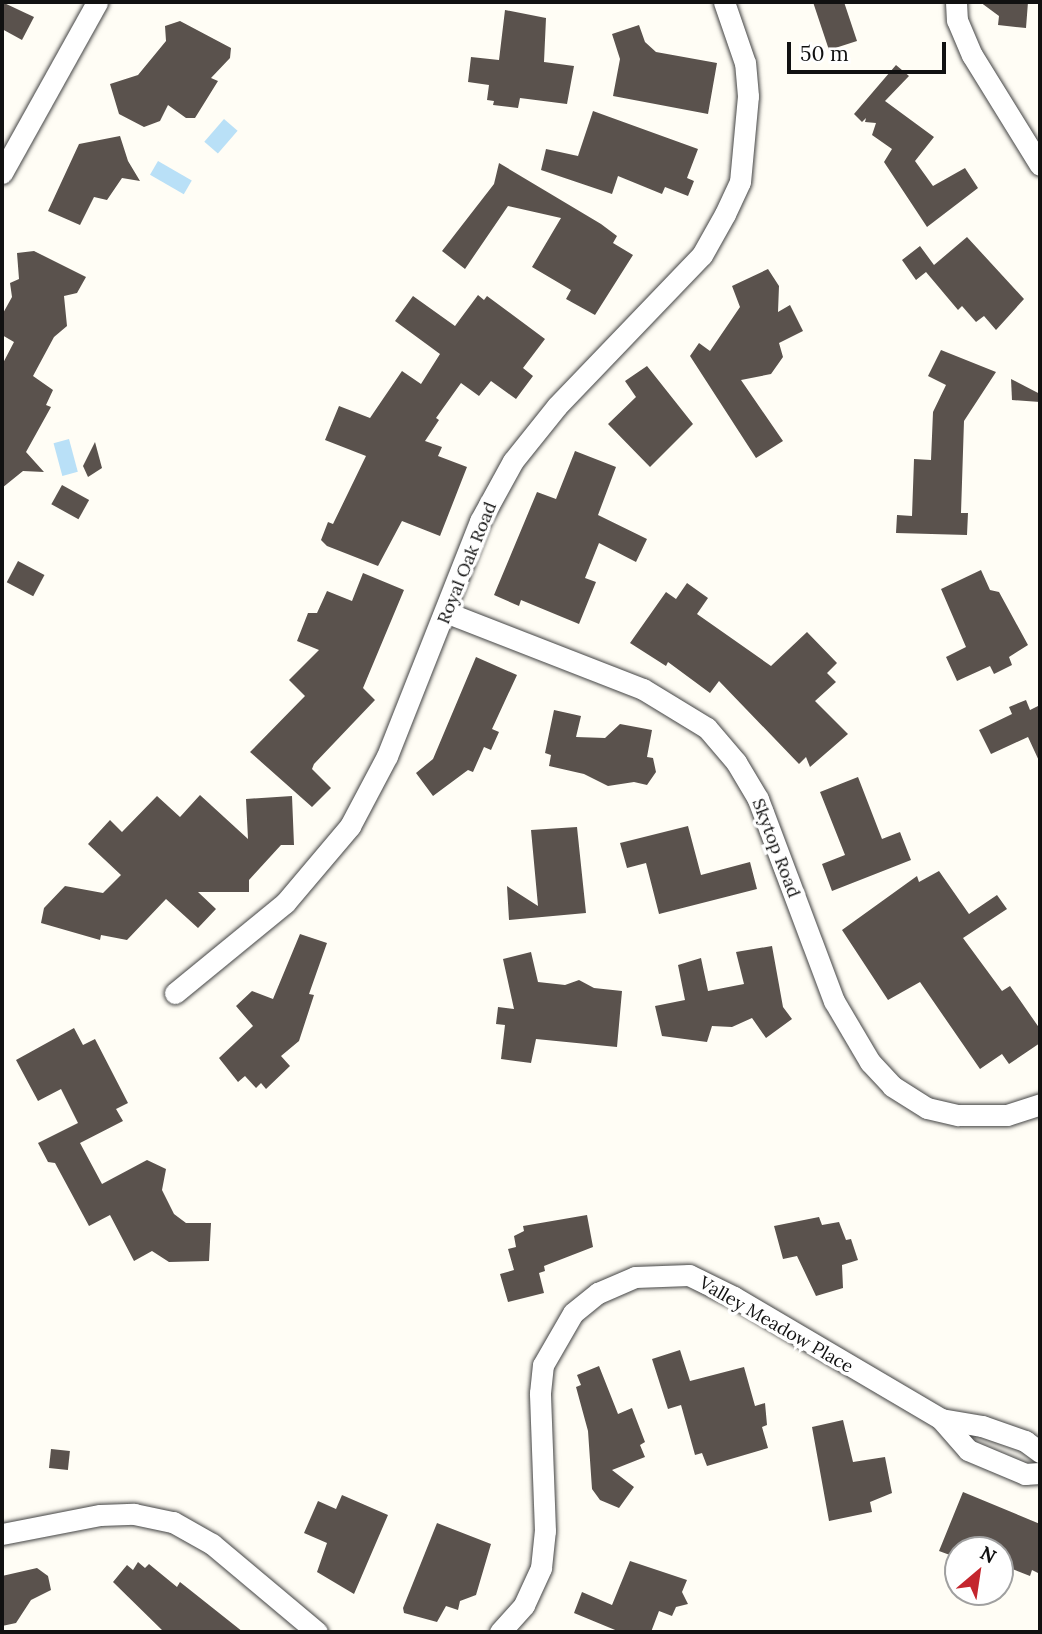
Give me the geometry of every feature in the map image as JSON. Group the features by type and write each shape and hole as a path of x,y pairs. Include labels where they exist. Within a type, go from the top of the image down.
{"street":[{"path":"2,173 97,2"},
{"name":"Royal Oak Road","path":"174,993 285,904 350,827 387,756 448,612 480,521 513,461 557,406 702,255 740,182 748,137 745,64 724,2"},
{"path":"956,2 957,20 972,55 1040,165"},
{"name":"Skytop Road","path":"448,612 643,689 707,728 736,762 758,799 834,1001 870,1062 892,1086 927,1108 958,1115 1007,1115 1040,1104"},
{"name":"Valley Meadow Place","path":"500,1632 524,1605 541,1568 545,1531 540,1402 543,1365 573,1313 598,1293 635,1277 689,1275 941,1419 993,1430 1025,1441 1040,1452"},
{"name":"Valley Meadow Place","path":"941,1419 968,1450 1025,1474 1040,1473"},
{"path":"981,1457 993,1430"},
{"path":"2,1534 100,1515 134,1514 173,1522 212,1544 317,1632"}],"water":[{"path":"224,119 238,131 218,153 204,142"},
{"path":"158,161 192,180 184,194 150,175"},
{"path":"69,439 78,472 62,476 54,443"}],"building":[{"path":"2,2 34,17 22,40 2,29"},
{"path":"813,2 844,2 857,41 829,50"},
{"path":"980,2 1028,2 1026,28 998,25 999,16"},
{"path":"505,10 546,18 544,62 574,66 567,104 520,98 518,108 493,105 494,101 487,100 489,85 468,82 471,57 499,60"},
{"path":"180,21 231,48 230,58 211,78 218,81 195,118 186,118 168,105 160,121 144,127 119,114 110,84 138,75 166,41 165,26"},
{"path":"639,25 645,42 656,52 717,63 708,114 613,96 620,59 612,34"},
{"path":"896,65 909,76 885,101 934,137 915,161 933,186 965,168 978,188 927,227 884,162 892,149 872,135 876,123 865,122 866,118 862,122 854,114"},
{"path":"593,111 698,149 687,178 694,181 688,196 665,187 662,194 618,176 612,194 541,170 546,149 578,156"},
{"path":"120,136 128,161 140,181 122,178 107,200 94,197 80,225 48,211 79,144"},
{"path":"499,163 601,224 617,236 613,243 633,255 595,315 566,299 571,290 532,267 561,218 508,206 465,269 442,251 494,184"},
{"path":"967,237 1024,299 996,330 984,316 976,322 962,306 958,310 926,272 916,280 902,260 920,246 934,265"},
{"path":"34,251 86,277 77,293 64,296 67,326 54,337 33,376 53,390 46,405 51,407 26,452 44,472 23,471 2,488 2,365 14,342 2,335 2,315 12,297 10,283 19,279 17,253"},
{"path":"768,269 779,286 778,312 790,305 803,331 779,343 783,357 771,374 741,380 783,441 756,458 690,356 699,343 710,351 740,307 732,286"},
{"path":"478,295 484,300 487,296 545,339 523,368 533,376 516,399 491,381 479,396 461,383 436,418 439,420 425,441 442,447 438,456 467,467 440,536 402,521 378,566 327,546 321,540 328,522 333,524 366,456 325,440 339,406 370,418 402,371 421,384 440,354 395,321 413,296 455,326"},
{"path":"941,350 996,372 964,421 961,513 968,513 967,535 896,533 897,515 912,516 914,459 931,460 933,412 946,385 928,376"},
{"path":"647,366 693,424 650,467 608,424 636,397 625,381"},
{"path":"1011,379 1040,394 1040,402 1012,400"},
{"path":"95,442 102,468 88,477 83,466"},
{"path":"575,451 616,467 598,515 647,539 636,562 599,543 585,578 596,582 579,624 521,600 519,606 494,595 537,492 556,499"},
{"path":"62,485 89,500 78,519 51,504"},
{"path":"18,561 44,575 33,596 7,582"},
{"path":"981,570 990,590 999,592 1028,645 1009,657 1012,665 994,674 990,666 957,681 946,657 966,647 941,589"},
{"path":"363,573 404,590 363,688 375,700 314,764 312,769 331,788 312,807 250,752 305,696 289,680 319,650 297,641 308,613 317,613 327,591 352,601"},
{"path":"687,583 708,598 697,614 771,666 807,632 837,663 827,673 836,682 815,701 848,734 810,767 806,757 799,764 719,681 710,693 668,662 666,666 630,643 666,592 676,599"},
{"path":"476,657 517,675 492,729 499,732 491,750 484,747 473,772 468,770 433,796 416,773 433,759"},
{"path":"1026,700 1030,710 1040,705 1040,763 1028,737 991,754 979,730 1012,714 1009,707"},
{"path":"554,710 581,716 576,737 605,738 620,724 652,730 647,757 653,758 656,772 647,785 634,782 608,786 584,774 549,766 551,755 545,753"},
{"path":"858,777 882,839 900,832 911,860 832,891 822,864 845,855 820,792"},
{"path":"200,795 248,839 246,799 292,796 294,845 281,845 249,880 249,892 198,892 216,909 198,928 166,899 127,940 101,935 100,940 41,923 44,908 65,886 103,893 121,875 88,844 110,820 122,832 157,796 180,817"},
{"path":"688,826 701,875 750,862 757,889 659,914 646,863 627,868 620,843"},
{"path":"577,827 586,913 509,920 507,886 538,906 531,830"},
{"path":"939,871 969,914 997,895 1007,909 963,938 1002,991 1010,986 1040,1029 1040,1043 1009,1064 1002,1054 980,1069 920,982 888,1000 842,930 917,876 919,882"},
{"path":"300,934 327,943 309,994 314,995 299,1041 281,1056 290,1066 266,1089 261,1083 256,1088 245,1076 238,1082 219,1058 253,1026 236,1006 252,991 273,999"},
{"path":"772,946 783,1007 792,1019 766,1038 752,1018 732,1027 712,1026 707,1042 662,1036 655,1006 685,1000 678,965 701,958 708,991 744,984 736,952"},
{"path":"531,952 538,982 565,985 579,980 594,988 622,991 617,1047 536,1039 531,1063 501,1059 505,1025 496,1024 498,1007 514,1009 503,959"},
{"path":"74,1028 83,1045 95,1039 128,1103 116,1109 123,1121 80,1143 102,1184 147,1160 166,1169 162,1190 174,1214 186,1223 211,1223 209,1261 169,1262 152,1251 134,1261 110,1215 89,1226 55,1163 48,1162 38,1143 78,1123 61,1089 38,1101 16,1060"},
{"path":"587,1215 593,1247 544,1266 545,1271 539,1273 544,1293 508,1302 500,1274 514,1270 508,1249 516,1247 514,1236 524,1231 523,1226"},
{"path":"819,1217 822,1225 839,1222 846,1240 851,1239 858,1260 842,1265 843,1288 816,1296 797,1256 783,1259 774,1226"},
{"path":"680,1350 690,1381 744,1367 755,1406 765,1403 767,1425 762,1427 768,1448 707,1466 702,1453 695,1455 681,1405 668,1409 652,1359"},
{"path":"599,1366 618,1414 632,1408 645,1442 640,1445 645,1457 612,1470 634,1487 619,1508 600,1500 592,1489 588,1431 576,1387 581,1385 577,1375"},
{"path":"843,1420 853,1462 885,1457 892,1493 870,1502 872,1512 829,1521 812,1427"},
{"path":"51,1449 70,1451 68,1470 49,1468"},
{"path":"963,1492 1040,1524 1040,1574 1032,1570 1030,1576 1014,1570 1014,1536 945,1536"},
{"path":"342,1495 388,1515 354,1594 317,1572 327,1543 304,1533 318,1501 336,1509"},
{"path":"437,1523 491,1544 476,1595 460,1601 458,1610 446,1606 437,1622 404,1613 403,1608"},
{"path":"944,1539 944,1553 939,1551"},
{"path":"630,1561 687,1580 682,1592 688,1604 676,1607 672,1616 659,1611 651,1632 620,1632 574,1613 582,1592 612,1605"},
{"path":"138,1562 145,1568 149,1564 177,1587 180,1582 243,1632 164,1632 113,1582 127,1565 133,1570"},
{"path":"37,1568 48,1576 51,1590 31,1600 16,1623 2,1626 2,1576"}]}
